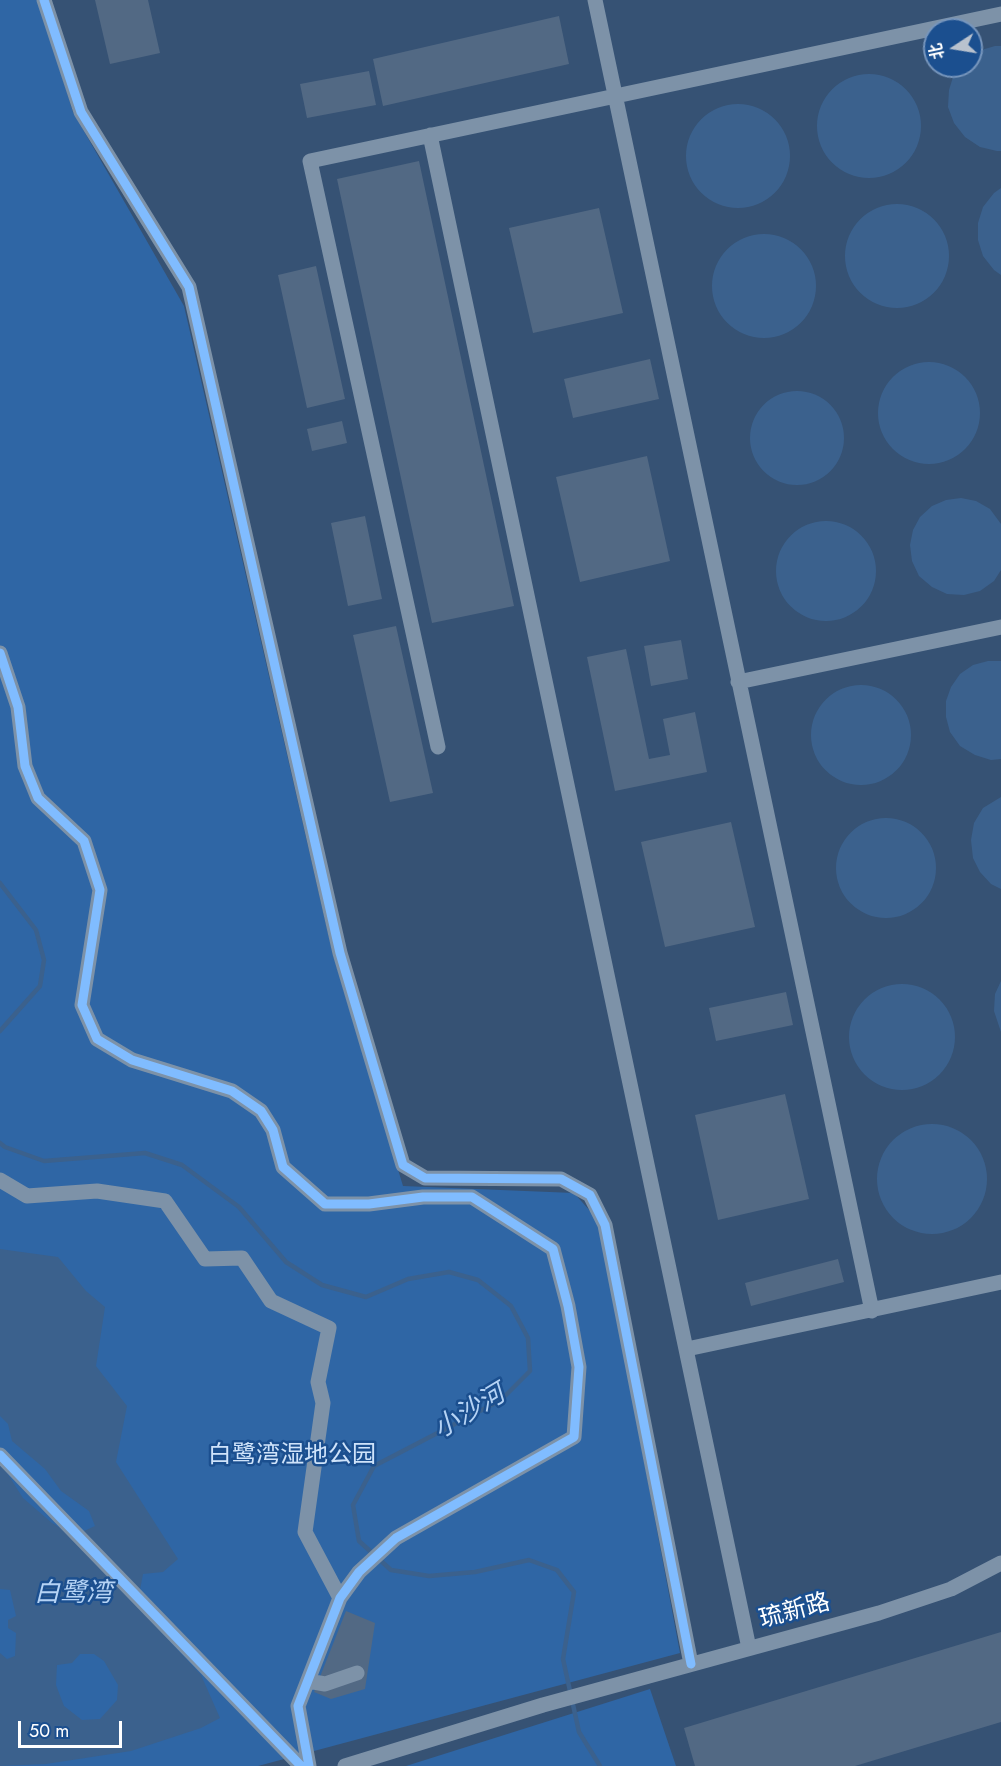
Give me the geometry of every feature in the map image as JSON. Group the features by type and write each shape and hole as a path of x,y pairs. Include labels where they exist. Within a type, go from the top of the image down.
{"street":[{"path":"44,0 81,112 189,287 340,953 403,1165 425,1178 561,1179 590,1195 604,1225 691,1664"},
{"path":"595,0 872,1311"},
{"path":"438,747 310,161 1001,14"},
{"path":"430,135 750,1648"},
{"path":"738,682 1001,627"},
{"path":"0,653 18,707 24,766 38,798 84,842 100,890 82,1005 97,1040 132,1060 232,1090 261,1111 273,1130 284,1167 325,1204 369,1204 423,1197 472,1197 553,1249 568,1306 579,1367 574,1437 396,1538 359,1572 340,1598 298,1706 309,1766"},
{"path":"0,1180 27,1196 97,1191 165,1201 205,1259 242,1258 271,1301 329,1328 318,1382 323,1403 305,1532 340,1598"},
{"path":"687,1349 1001,1282"},
{"path":"0,1455 301,1766"},
{"name":"琉新路","path":"345,1766 543,1705 879,1612 951,1589 1001,1563"},
{"path":"308,1681 325,1684 357,1673"}],"green space":[{"name":"白鹭湾湿地公园","path":"0,0 38,0 73,112 184,306 333,955 403,1186 574,1193 599,1221 680,1653 258,1766 0,1766"},
{"path":"650,1689 676,1766 406,1766"}],"water":[{"path":"1001,46 1001,151 980,147 965,137 954,123 948,107 953,78 983,78 983,50"},
{"path":"869,74 889,78 906,89 917,106 921,126 917,146 906,163 889,174 869,178 849,174 832,163 821,146 817,126 821,106 832,89 849,78"},
{"path":"738,104 758,108 775,119 786,136 790,156 786,176 775,193 758,204 738,208 718,204 701,193 690,176 686,156 690,136 701,119 718,108"},
{"path":"1001,188 1001,275 983,256 978,240 978,223 983,207"},
{"path":"897,204 917,208 934,219 945,236 949,256 945,276 934,293 917,304 897,308 877,304 860,293 849,276 845,256 849,236 860,219 877,208"},
{"path":"764,234 784,238 801,249 812,266 816,286 812,306 801,323 784,334 764,338 744,334 727,323 716,306 712,286 716,266 727,249 744,238"},
{"path":"929,362 948,366 965,377 976,394 980,413 976,432 965,449 948,460 929,464 910,460 893,449 882,432 878,413 882,394 893,377 910,366"},
{"path":"797,391 815,394 830,405 841,420 844,438 841,456 830,471 815,482 797,485 779,482 764,471 753,456 750,438 753,420 764,405 779,394"},
{"path":"961,498 976,501 990,509 1001,524 1001,570 994,581 980,591 964,595 947,594 932,587 919,576 912,561 910,545 913,530 920,517 932,506 946,500"},
{"path":"826,521 845,525 861,536 872,552 876,571 872,590 861,606 845,617 826,621 807,617 791,606 780,590 776,571 780,552 791,536 807,525"},
{"path":"988,661 1001,661 1001,759 991,760 975,755 960,746 950,732 946,717 946,701 951,687 960,674 973,665"},
{"path":"861,685 880,689 896,700 907,716 911,735 907,754 896,770 880,781 861,785 842,781 826,770 815,754 811,735 815,716 826,700 842,689"},
{"path":"1001,797 1001,889 991,884 980,872 973,858 971,840 974,823 983,808"},
{"path":"886,818 914,826 928,840 936,868 928,896 914,910 886,918 858,910 844,896 836,868 844,840 858,826"},
{"path":"1001,981 1001,1032 994,1011 995,994"},
{"path":"902,984 922,988 939,1000 951,1017 955,1037 951,1057 939,1074 922,1086 902,1090 882,1086 865,1074 853,1057 849,1037 853,1017 865,1000 882,988"},
{"path":"932,1124 953,1128 971,1140 983,1158 987,1179 983,1200 971,1218 953,1230 932,1234 911,1230 893,1218 881,1200 877,1179 881,1158 893,1140 911,1128"},
{"name":"白鹭湾","path":"0,1249 58,1257 86,1291 105,1307 96,1366 127,1406 116,1462 178,1559 163,1572 143,1574 137,1606 201,1675 220,1718 201,1728 131,1751 46,1764 0,1766 0,1653 7,1659 15,1656 16,1633 8,1628 8,1620 16,1616 10,1590 0,1589 0,1462 23,1498 52,1523 73,1536 95,1526 89,1511 61,1491 45,1469 12,1441 8,1424 0,1416","holes":["80,1654 94,1654 104,1661 118,1685 117,1700 100,1719 82,1720 64,1706 56,1685 57,1665 72,1663"]}],"building":[{"path":"95,0 148,0 160,53 110,64"},
{"path":"559,16 569,64 383,106 373,59"},
{"path":"369,71 376,105 307,118 300,84"},
{"path":"419,161 514,606 432,623 337,179"},
{"path":"599,208 623,313 533,333 509,228"},
{"path":"316,266 345,399 307,408 278,275"},
{"path":"650,359 659,399 573,418 564,379"},
{"path":"342,421 347,443 312,451 307,429"},
{"path":"647,456 670,561 580,582 556,477"},
{"path":"365,516 382,599 348,606 331,523"},
{"path":"396,626 433,793 390,802 353,635"},
{"path":"681,640 688,679 651,686 644,646"},
{"path":"626,649 649,759 670,755 663,719 695,712 707,772 615,791 587,657"},
{"path":"731,822 755,927 665,947 641,842"},
{"path":"786,992 793,1025 716,1041 709,1008"},
{"path":"785,1094 809,1199 718,1220 695,1115"},
{"path":"838,1259 844,1282 751,1306 745,1283"},
{"path":"346,1611 375,1623 365,1689 331,1699 314,1692"},
{"path":"1001,1632 1001,1722 855,1766 695,1766 684,1728"}],"waterway":[{"name":"小沙河","path":"0,883 36,930 44,960 40,986 0,1031"},
{"name":"小沙河","path":"0,1143 5,1147 44,1161 145,1153 182,1165 239,1207 286,1262 322,1285 366,1297 408,1279 449,1272 478,1280 511,1306 528,1338 530,1371 501,1400 374,1466 353,1505 359,1541 391,1570 429,1576 475,1572 529,1560 557,1570 574,1592 563,1659 579,1732 600,1766"}],"cycle path":[{"path":"44,0 81,112 189,287 340,953 403,1165 425,1178 561,1179 590,1195 605,1225 691,1664"},
{"path":"0,653 18,707 25,766 38,798 84,841 100,890 82,1005 97,1039 132,1060 232,1091 261,1111 273,1130 283,1167 325,1204 369,1204 423,1197 472,1197 553,1249 568,1306 579,1367 574,1437 396,1538 359,1572 340,1598 298,1706 309,1766"},
{"path":"0,1455 301,1766"}]}
